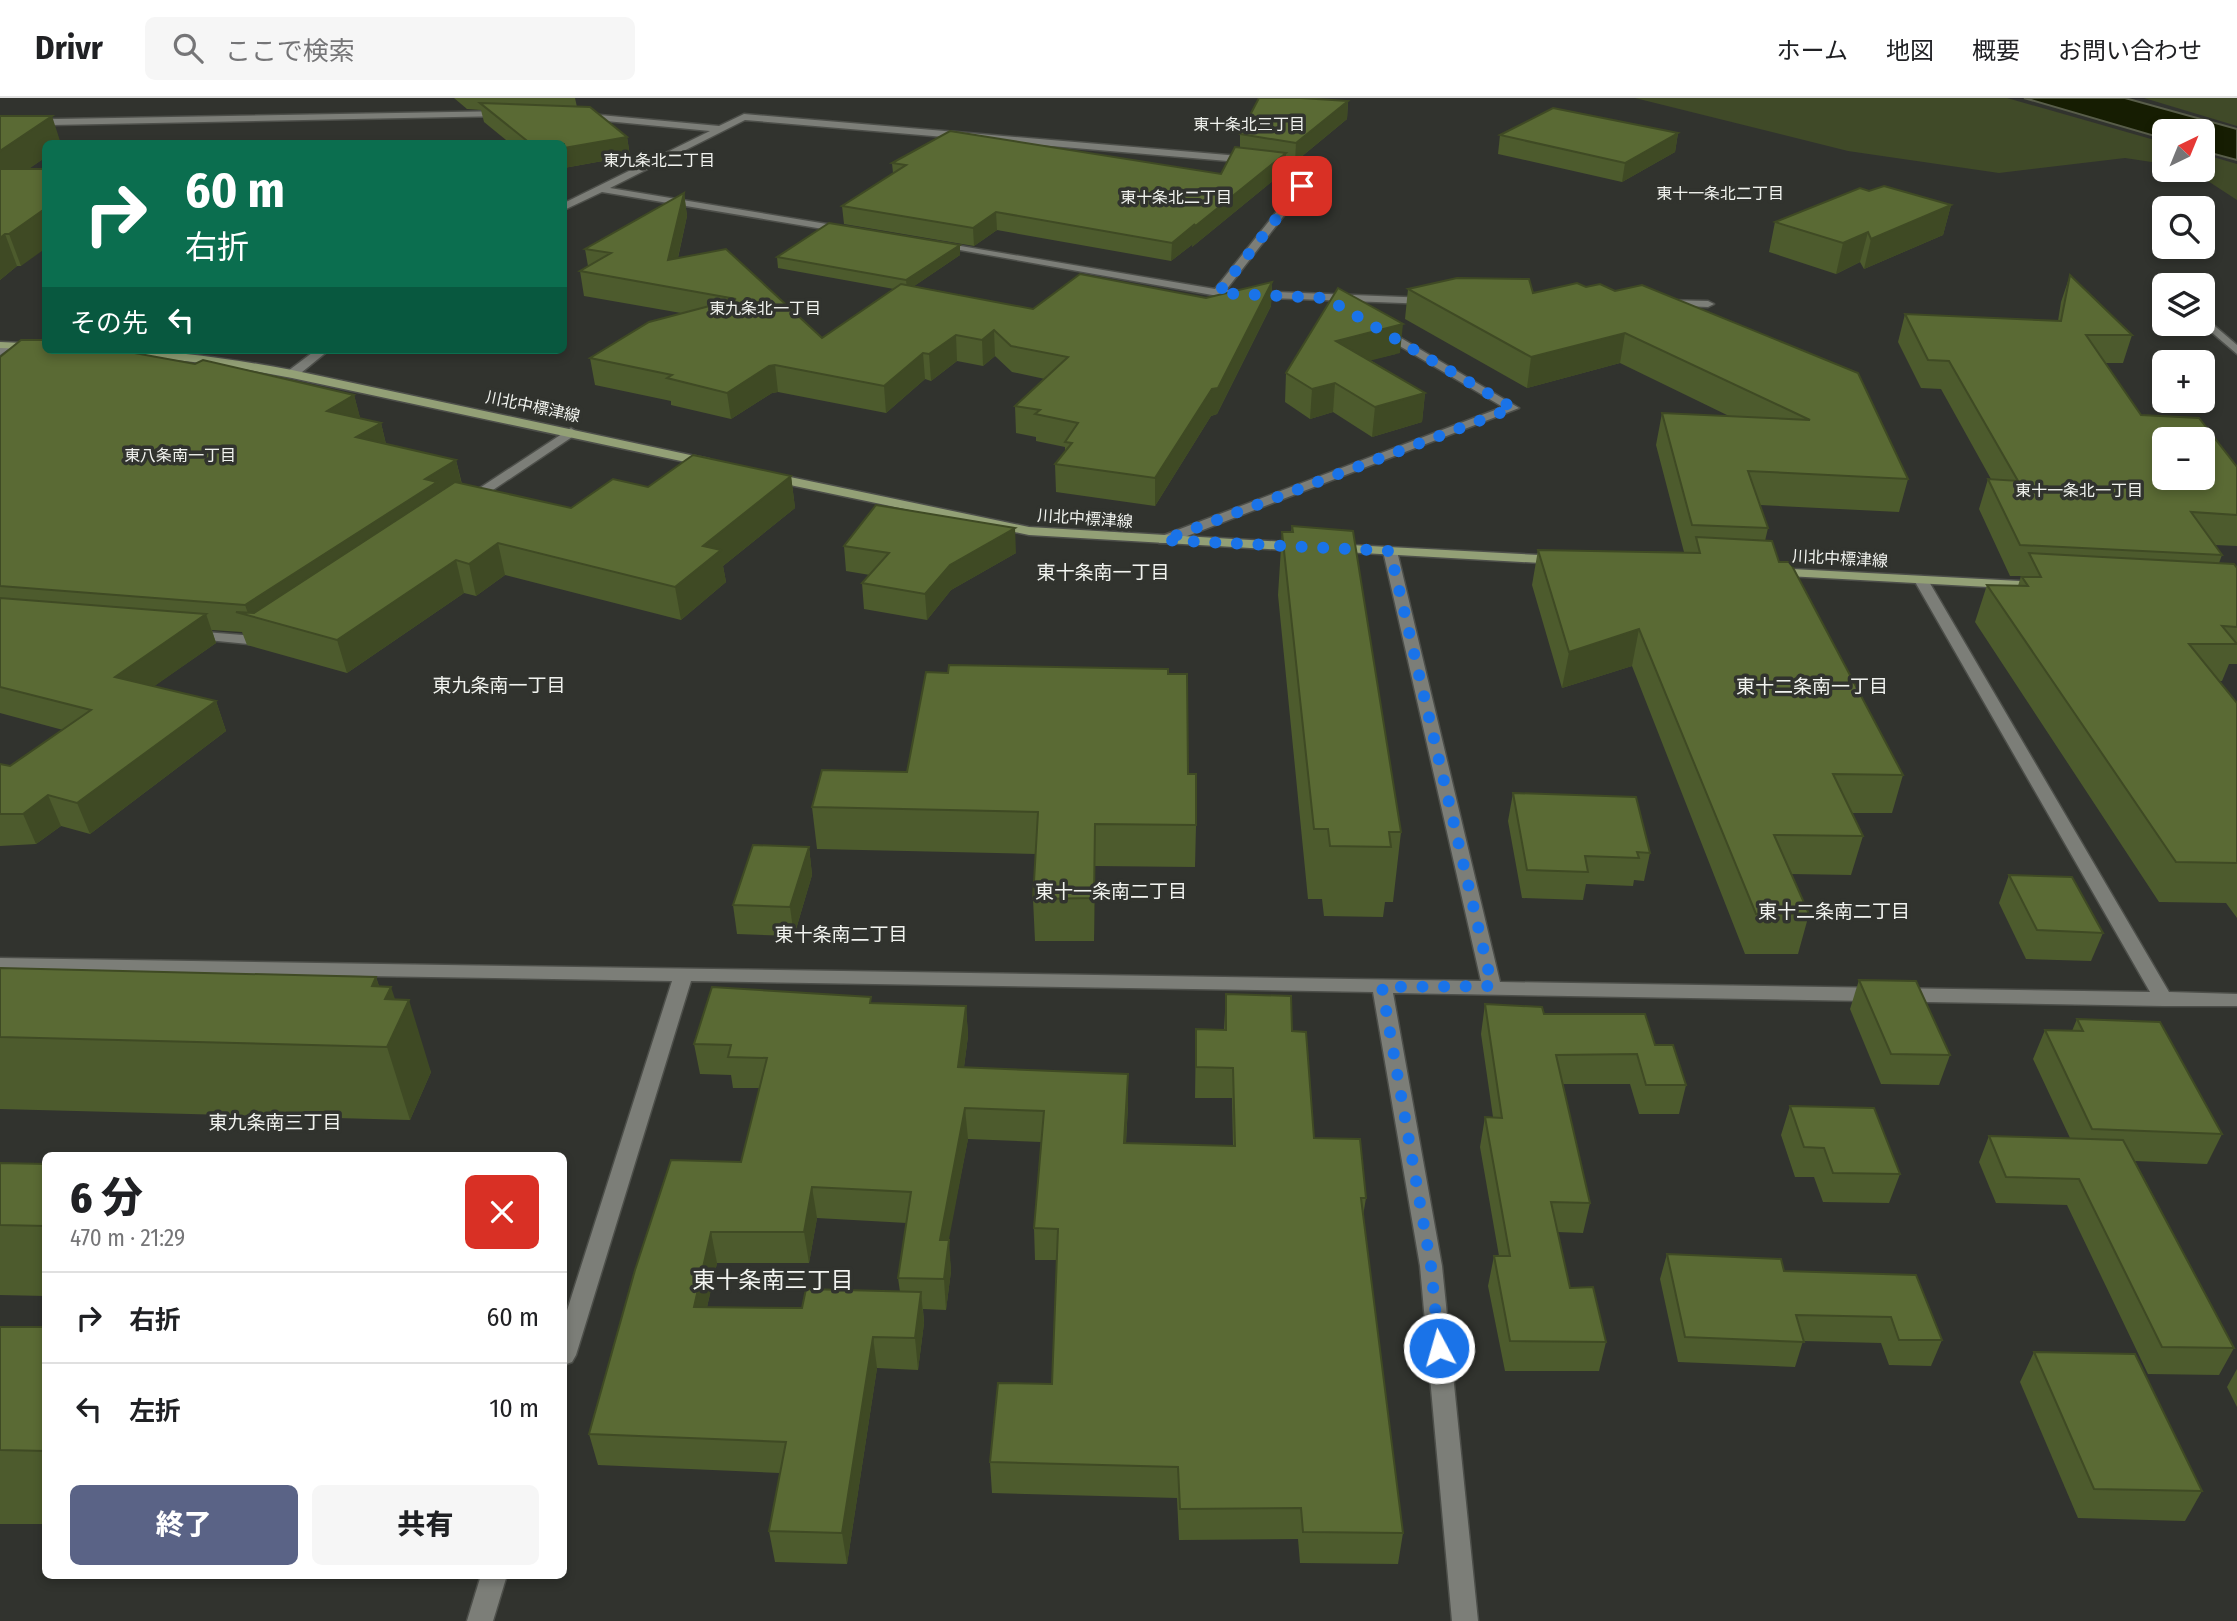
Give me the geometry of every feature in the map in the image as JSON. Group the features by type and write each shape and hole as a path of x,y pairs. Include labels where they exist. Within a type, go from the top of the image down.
{"main road":[{"path":"3,348 42,347"},
{"name":"川北中標津線","path":"154,354 227,362 292,374 724,466"},
{"name":"川北中標津線","path":"751,472 1029,531 1571,561"},
{"name":"川北中標津線","path":"1752,571 2059,586"}],"street":[{"path":"0,123 513,113"},
{"path":"566,115 721,129"},
{"path":"567,206 744,117 1274,162 1306,170 1302,186 1218,293"},
{"path":"602,189 856,232"},
{"path":"923,243 1218,293 1436,301"},
{"path":"1326,298 1350,312"},
{"path":"1654,303 1708,304"},
{"path":"1164,540 1513,408 1373,325"},
{"path":"2215,331 2237,351"},
{"path":"292,374 318,354"},
{"path":"455,509 571,432"},
{"path":"1390,551 1492,986"},
{"path":"1921,580 2164,1000"},
{"path":"182,635 258,641 281,626"},
{"path":"0,964 2237,1000"},
{"path":"567,1345 683,977"},
{"path":"1382,987 1431,1266 1465,1621"},
{"path":"480,1621 493,1579"}],"shaded area":[{"path":"1635,98 2007,98 2152,139 2152,162 2125,158 1999,173 1848,151"},
{"path":"2024,98 2125,98 2201,119 2152,119 2152,135"},
{"path":"2144,98 2237,98 2237,126"},
{"path":"2216,123 2237,129 2237,160 2216,154"},
{"path":"2216,158 2237,164 2237,200 2209,182 2216,182"}],"building":[{"path":"1259,98 1348,101 1296,143 1240,134"},
{"path":"480,103 590,107 627,137 567,147 567,140 526,140"},
{"path":"1553,108 1678,133 1625,163 1500,135"},
{"path":"0,116 52,116 0,151"},
{"path":"950,131 1221,174 1235,147 1286,153 1172,243 996,212 973,228 842,206 906,165 892,163"},
{"path":"0,169 42,169 42,211 0,238"},
{"path":"1884,186 1951,205 1871,239 1868,232 1843,243 1775,222 1860,188 1869,191"},
{"path":"684,193 668,260 726,249 822,338 901,284 1033,309 1080,274 1206,298 1272,282 1218,388 1212,389 1155,478 1055,464 1072,443 1065,442 1078,423 1035,414 1040,410 1015,406 1068,357 1011,346 994,330 982,340 956,335 929,354 923,353 884,386 775,365 769,366 727,393 667,378 672,375 590,358 649,322 736,299 580,271 611,253 585,249"},
{"path":"829,223 960,245 906,280 777,257"},
{"path":"2070,275 2132,335 2086,335 2141,415 2199,418 2206,427 2152,427 2152,490 2215,490 2215,439 2237,467 2237,515 2191,512 2222,555 2020,545 1988,479 2018,481 1949,361 1928,360 1905,314 2061,321"},
{"path":"1457,278 1529,279 1533,293 1577,283 1586,287 1600,284 1615,291 1642,285 1858,373 1908,479 1748,471 1768,528 1692,525 1662,413 1810,420 1625,333 1531,357 1408,289"},
{"path":"1338,288 1403,324 1336,341 1425,393 1375,407 1335,383 1312,389 1286,373"},
{"path":"21,340 42,340 42,354 140,354 195,364 203,360 354,395 327,411 381,423 356,437 456,460 425,479 437,482 245,605 0,586 0,357"},
{"path":"693,455 791,476 703,546 721,550 675,587 498,543 469,564 456,560 337,640 236,612 254,613 455,482 571,508 613,479 648,487"},
{"path":"876,505 1015,528 950,565 925,594 862,583 889,553 844,546"},
{"path":"1292,526 1353,531 1401,832 1389,832 1391,847 1330,846 1328,829 1314,829 1282,532 1293,532"},
{"path":"1696,537 1772,541 1779,562 1790,562 1903,775 1833,774 1863,836 1774,835 1809,914 1756,914 1639,629 1569,652 1538,550 1700,553"},
{"path":"2029,553 2234,564 2237,568 2237,627 2222,626 2237,644 2189,644 2237,703 2237,863 2176,862 1987,585 2028,586 2022,577 2041,577"},
{"path":"0,598 206,614 115,677 216,701 77,803 48,795 23,814 0,814 0,764 10,766 91,710 0,687"},
{"path":"949,665 1168,669 1168,674 1187,674 1188,774 1196,774 1196,825 1095,824 1094,898 1033,899 1038,812 812,807 822,770 907,772 926,672 948,673"},
{"path":"1513,793 1636,797 1650,853 1637,852 1639,858 1585,856 1588,872 1527,870"},
{"path":"753,845 809,847 790,907 733,905"},
{"path":"2009,875 2072,877 2103,933 2037,930"},
{"path":"0,968 376,977 372,986 391,987 385,999 409,1000 387,1047 0,1037"},
{"path":"1859,980 1916,981 1950,1055 1891,1054"},
{"path":"712,987 871,997 870,1003 966,1006 958,1067 1128,1074 1124,1143 1235,1146 1233,1068 1196,1067 1196,1029 1226,1030 1226,994 1291,996 1292,1031 1306,1032 1314,1138 1360,1139 1366,1198 1361,1198 1403,1533 1303,1532 1301,1508 1180,1509 1178,1467 990,1462 998,1383 1052,1384 1058,1229 1034,1228 1044,1111 965,1108 940,1240 949,1240 944,1279 898,1278 911,1192 812,1187 804,1232 711,1232 694,1307 802,1308 806,1289 921,1292 915,1338 873,1337 842,1533 769,1531 786,1442 589,1434 635,1270 671,1160 741,1162 767,1058 728,1057 731,1045 694,1044"},
{"path":"1485,1004 1542,1007 1544,1014 1645,1014 1655,1045 1673,1045 1686,1085 1646,1085 1637,1054 1556,1055 1590,1203 1551,1202 1570,1288 1593,1287 1606,1342 1510,1341 1494,1256 1510,1256 1485,1117 1502,1118"},
{"path":"2077,1019 2160,1022 2222,1134 2092,1129 2045,1030 2083,1031"},
{"path":"1790,1106 1874,1108 1900,1174 1833,1173 1824,1148 1804,1147"},
{"path":"1989,1136 2123,1140 2234,1348 2162,1347 2079,1179 2006,1177"},
{"path":"0,1163 42,1164 42,1226 0,1225"},
{"path":"1667,1254 1781,1259 1784,1271 1916,1275 1942,1340 1899,1340 1891,1317 1796,1315 1804,1342 1685,1337"},
{"path":"0,1327 42,1327 42,1451 0,1450"},
{"path":"2034,1352 2135,1354 2202,1491 2094,1489"}],"district":[{"name":"東十条北三丁目","path":"1249,124"},
{"name":"東九条北二丁目","path":"659,160"},
{"name":"東十一条北二丁目","path":"1720,193"},
{"name":"東十条北二丁目","path":"1176,197"},
{"name":"東九条北一丁目","path":"765,308"},
{"name":"東八条南一丁目","path":"180,455"},
{"name":"東十一条北一丁目","path":"2079,490"},
{"name":"東十条南一丁目","path":"1103,572"},
{"name":"東九条南一丁目","path":"499,685"},
{"name":"東十二条南一丁目","path":"1812,686"},
{"name":"東十一条南二丁目","path":"1111,891"},
{"name":"東十二条南二丁目","path":"1834,911"},
{"name":"東十条南二丁目","path":"841,934"},
{"name":"東九条南三丁目","path":"275,1122"},
{"name":"東十条南三丁目","path":"773,1280"}],"route":[{"path":"1302,186 1218,293 1326,298 1513,408 1164,540 1390,551 1492,986 1382,987 1431,1266 1439,1348"}]}
